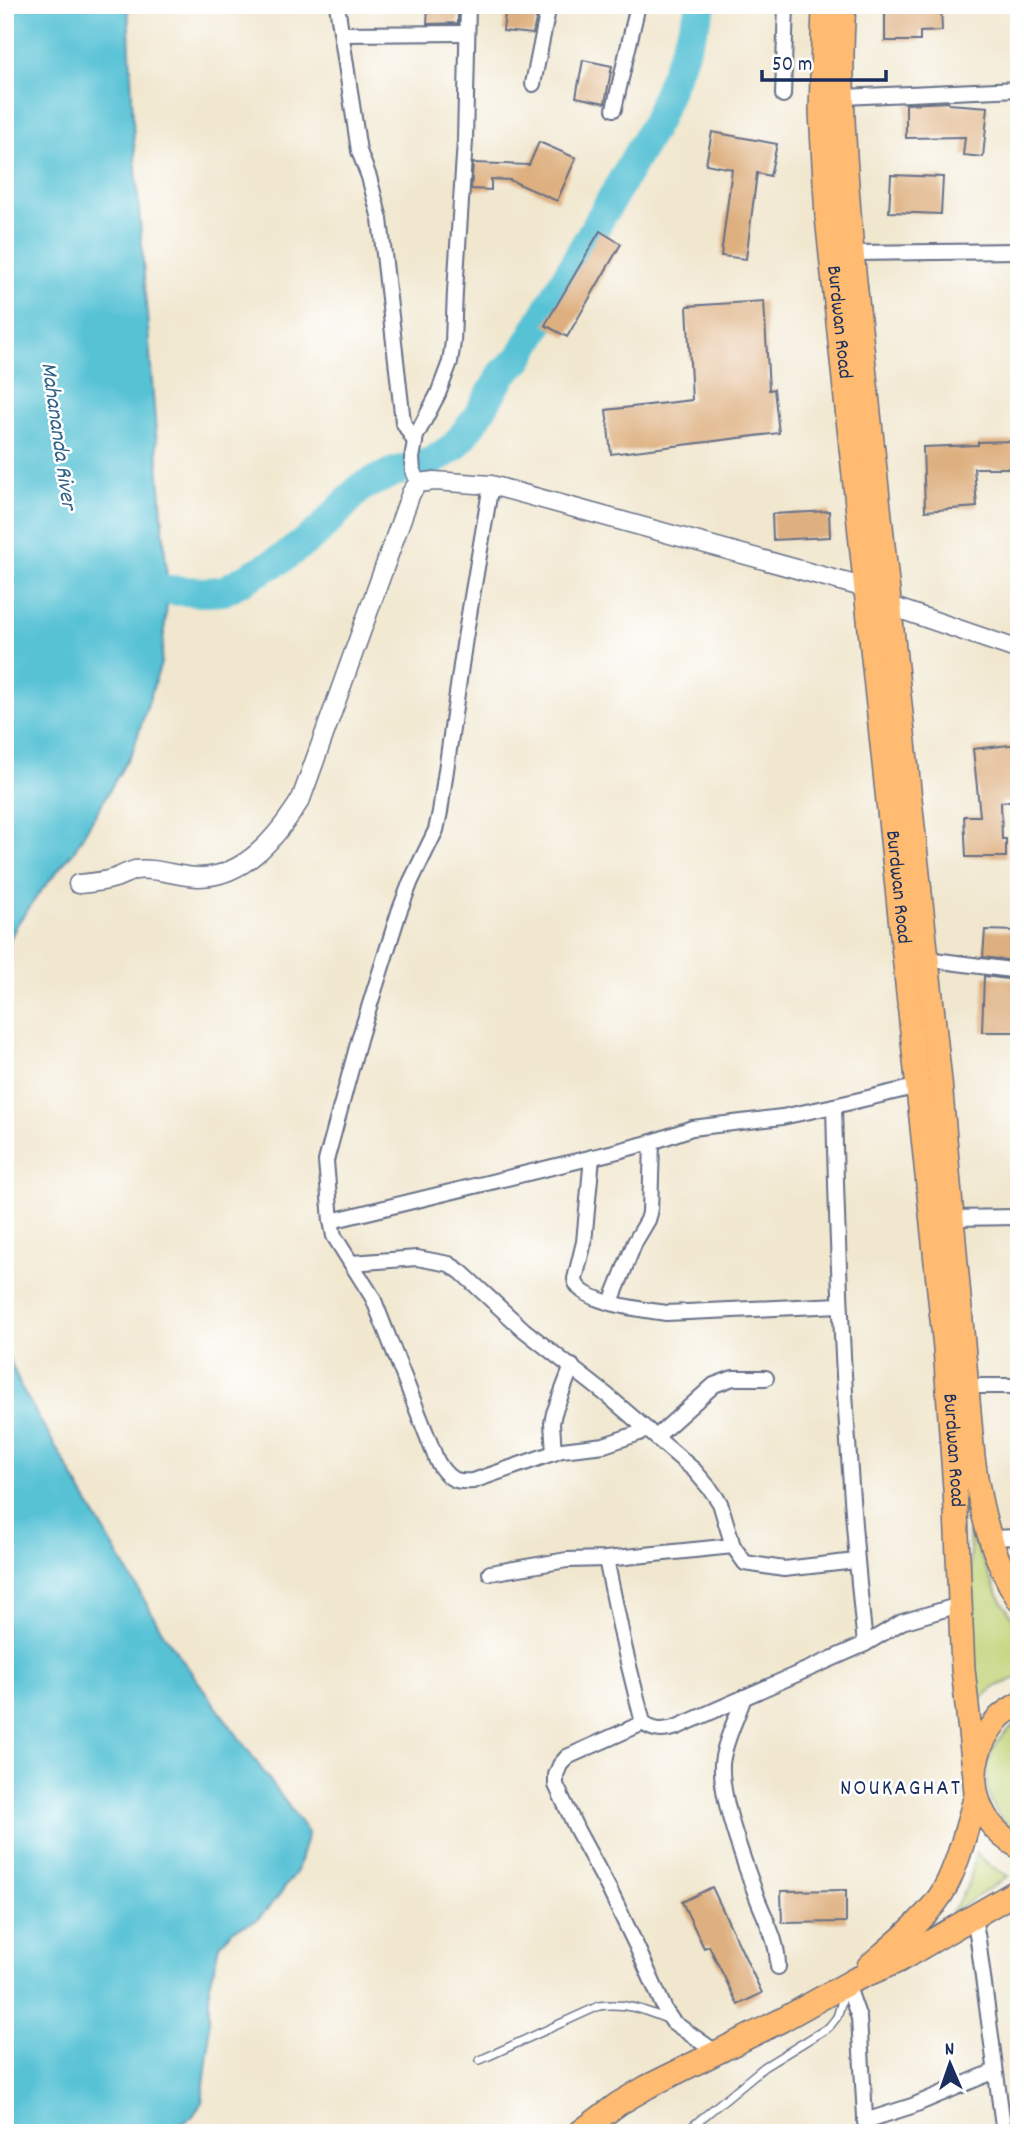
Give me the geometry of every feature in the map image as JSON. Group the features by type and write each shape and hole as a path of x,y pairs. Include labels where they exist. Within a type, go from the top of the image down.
{"main road":[{"name":"Burdwan Road","path":"824,5 821,112 827,217 864,470 888,605 940,1081 968,1386 962,1448 959,1605 976,1795"},
{"name":"Burdwan Road","path":"844,5 843,97 864,470 866,588 945,1348 962,1448 998,1563 1019,1600"},
{"path":"974,1769 981,1741 999,1717 1019,1704"},
{"path":"976,1795 987,1819 1005,1839 1019,1847"},
{"path":"850,1982 924,1916 944,1890 964,1840 976,1795"},
{"path":"579,2133 646,2087 782,2020 850,1982 898,1961 1019,1890"}],"street":[{"path":"337,5 359,151 380,219 404,422 415,442"},
{"path":"78,884 112,879 134,870 200,877 225,872 254,857 289,819 301,799 411,493 416,436 432,409 450,362 465,141 468,5"},
{"path":"533,84 549,5"},
{"path":"614,109 638,5"},
{"path":"783,95 786,5"},
{"path":"342,34 467,33"},
{"path":"843,97 1019,89"},
{"path":"852,253 1019,251"},
{"path":"414,470 433,481 491,485 866,588"},
{"path":"491,485 436,830 398,912 326,1161 334,1236 373,1298 437,1461 444,1473 461,1482 473,1481 571,1448 604,1445 652,1433 714,1385 733,1378 765,1378"},
{"path":"888,605 1019,650"},
{"path":"926,959 1019,971"},
{"path":"331,1221 652,1142 703,1126 834,1107 919,1086"},
{"path":"834,1107 840,1305 856,1561 864,1644"},
{"path":"611,1302 650,1213 652,1142"},
{"path":"593,1157 585,1233 575,1279 576,1285 585,1295 638,1309 666,1313 840,1305"},
{"path":"952,1218 1019,1217"},
{"path":"352,1263 417,1258 449,1264 461,1272 524,1330 572,1366 694,1470 711,1490 724,1515 733,1546 745,1563 784,1569 856,1561"},
{"path":"554,1453 554,1413 572,1366"},
{"path":"968,1386 1019,1387"},
{"path":"989,1538 1019,1537"},
{"path":"490,1573 567,1560 606,1559 733,1546"},
{"path":"606,1559 643,1723 652,1730 663,1731 677,1727 864,1644 902,1622 959,1605"},
{"path":"744,1697 722,1762 723,1778 727,1804 748,1871 774,1935 778,1967"},
{"path":"643,1723 567,1757 560,1765 556,1784 626,1923 666,2012 673,2022 717,2053"},
{"path":"974,1917 1004,2133"},
{"path":"850,1982 859,2018 865,2127 995,2071"}],"lane":[{"path":"684,2133 764,2067 829,2027 837,2017 850,1982"},
{"path":"480,2060 599,2006 628,2005 673,2022"}],"green space":[{"path":"969,1531 996,1591 1019,1629 1019,1677 997,1686 977,1701"},
{"path":"1019,1723 1019,1833 1005,1822 995,1809 986,1778 994,1747"},
{"path":"976,1853 1008,1876 951,1914 969,1883"}],"water":[{"name":"Mahananda River","path":"5,5 128,5 134,143 168,593 161,663 133,750 74,851 16,926 5,950"},
{"path":"5,1349 21,1387 165,1636 308,1833 297,1871 276,1899 257,1920 233,1930 219,1945 209,1989 209,2044 202,2102 192,2117 176,2126 171,2133 5,2133"}],"building":[{"path":"506,5 539,5 533,34 503,31"},
{"path":"885,5 941,5 942,31 920,32 920,41 885,41"},
{"path":"428,7 458,7 458,23 427,24"},
{"path":"583,60 612,66 605,103 576,97"},
{"path":"948,102 988,107 983,157 963,155 965,137 906,138 906,104"},
{"path":"712,132 777,144 770,176 757,173 746,259 721,256 732,169 706,164"},
{"path":"539,142 576,158 557,201 510,180 491,179 491,190 471,189 473,163 529,165"},
{"path":"891,175 943,177 941,214 889,212"},
{"path":"600,231 621,244 567,337 545,325"},
{"path":"764,301 769,390 774,389 779,433 611,454 606,410 692,400 687,306"},
{"path":"1017,441 1018,468 974,468 977,507 925,511 923,447"},
{"path":"829,511 830,537 773,540 772,514"},
{"path":"1019,744 1019,800 1001,802 1002,839 1006,839 1006,857 966,857 964,816 980,816 973,749"},
{"path":"985,930 1016,931 1015,961 983,957"},
{"path":"984,976 1015,980 1015,1009 1019,1009 1019,1032 982,1032"},
{"path":"712,1887 762,1993 738,2005 709,1946 704,1948 682,1902"},
{"path":"846,1890 846,1922 782,1923 781,1891"}],"waterway":[{"path":"127,588 223,591 283,558 318,532 361,487 394,472 431,462 455,446 477,417 503,373 519,359 656,122 702,5"}],"district":[{"name":"NOUKAGHAT","path":"901,1789"}]}
